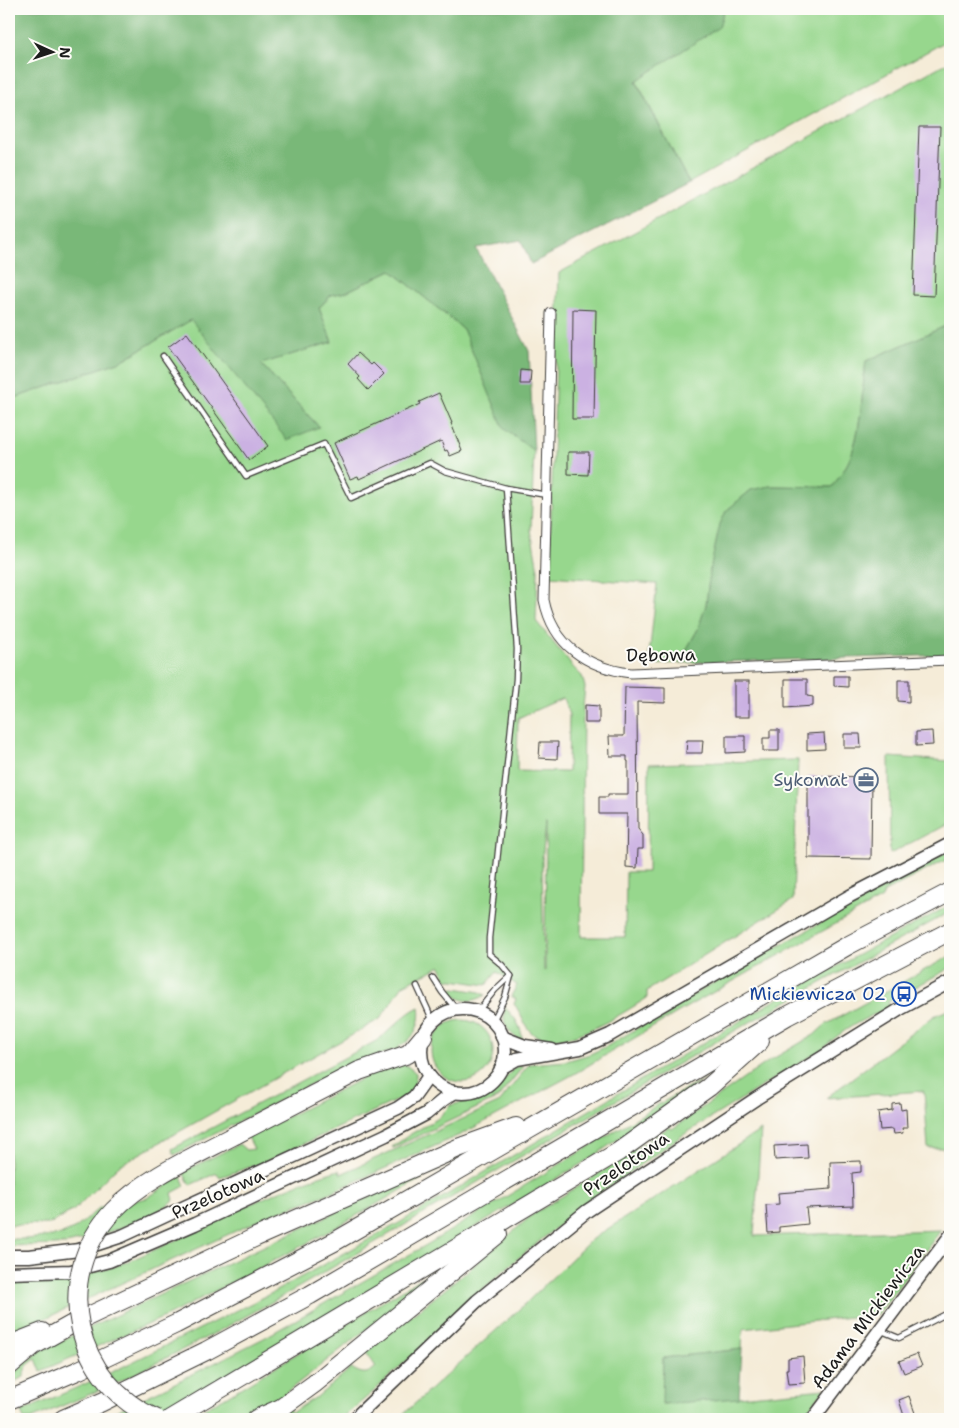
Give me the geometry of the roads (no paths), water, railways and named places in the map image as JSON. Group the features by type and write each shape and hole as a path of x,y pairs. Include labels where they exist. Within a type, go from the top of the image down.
{"highway":[{"path":"12,1399 77,1371 176,1324 334,1242 848,946 950,892"},
{"path":"63,1419 206,1351 310,1295 787,1016 950,931"},
{"path":"170,1419 618,1152 709,1087 787,1016"},
{"path":"157,1419 128,1403 114,1391 90,1358 78,1317 78,1286 81,1268 93,1237 120,1203 141,1186 234,1135 359,1071 408,1054 422,1037"},
{"path":"9,1366 33,1346 76,1322 256,1237 458,1148 556,1113"},
{"path":"256,1419 281,1408 314,1384 551,1192"},
{"path":"9,1344 76,1322"}],"street":[{"name":"Dębowa","path":"551,313 544,590 547,613 553,626 567,645 581,657 598,666 630,673 950,660"},
{"path":"501,1068 517,1060 580,1048 610,1035 850,896 950,844"},
{"name":"Przelotowa","path":"354,1419 477,1302 587,1211 798,1072 902,1008 950,982"},
{"path":"456,1009 478,1011 493,1022 502,1037 505,1049 501,1068 492,1080 480,1089 465,1093 455,1092 440,1086 429,1076 421,1057 422,1037 433,1021 444,1013 456,1009"},
{"path":"502,1037 526,1046 567,1051"},
{"name":"Przelotowa","path":"9,1256 29,1256 79,1250 122,1236 398,1108 414,1097 429,1076"},
{"name":"Przelotowa","path":"9,1273 71,1271 109,1261 195,1224 393,1132 426,1114 455,1092"},
{"name":"Adama Mickiewicza","path":"813,1419 950,1236"}],"lane":[{"path":"163,356 246,476 324,444 352,498 430,463 445,471 506,488 547,495"},
{"path":"506,488 517,659 488,938 489,954 511,976"},
{"path":"478,1011 495,990 511,976"},
{"path":"493,1022 505,998 511,976"},
{"path":"433,978 456,1009"},
{"path":"417,986 433,1021"},
{"path":"881,1330 899,1338 950,1312"}],"place":[{"name":"Sykomat","path":"866,780"},
{"name":"Mickiewicza 02","path":"904,994"}]}
